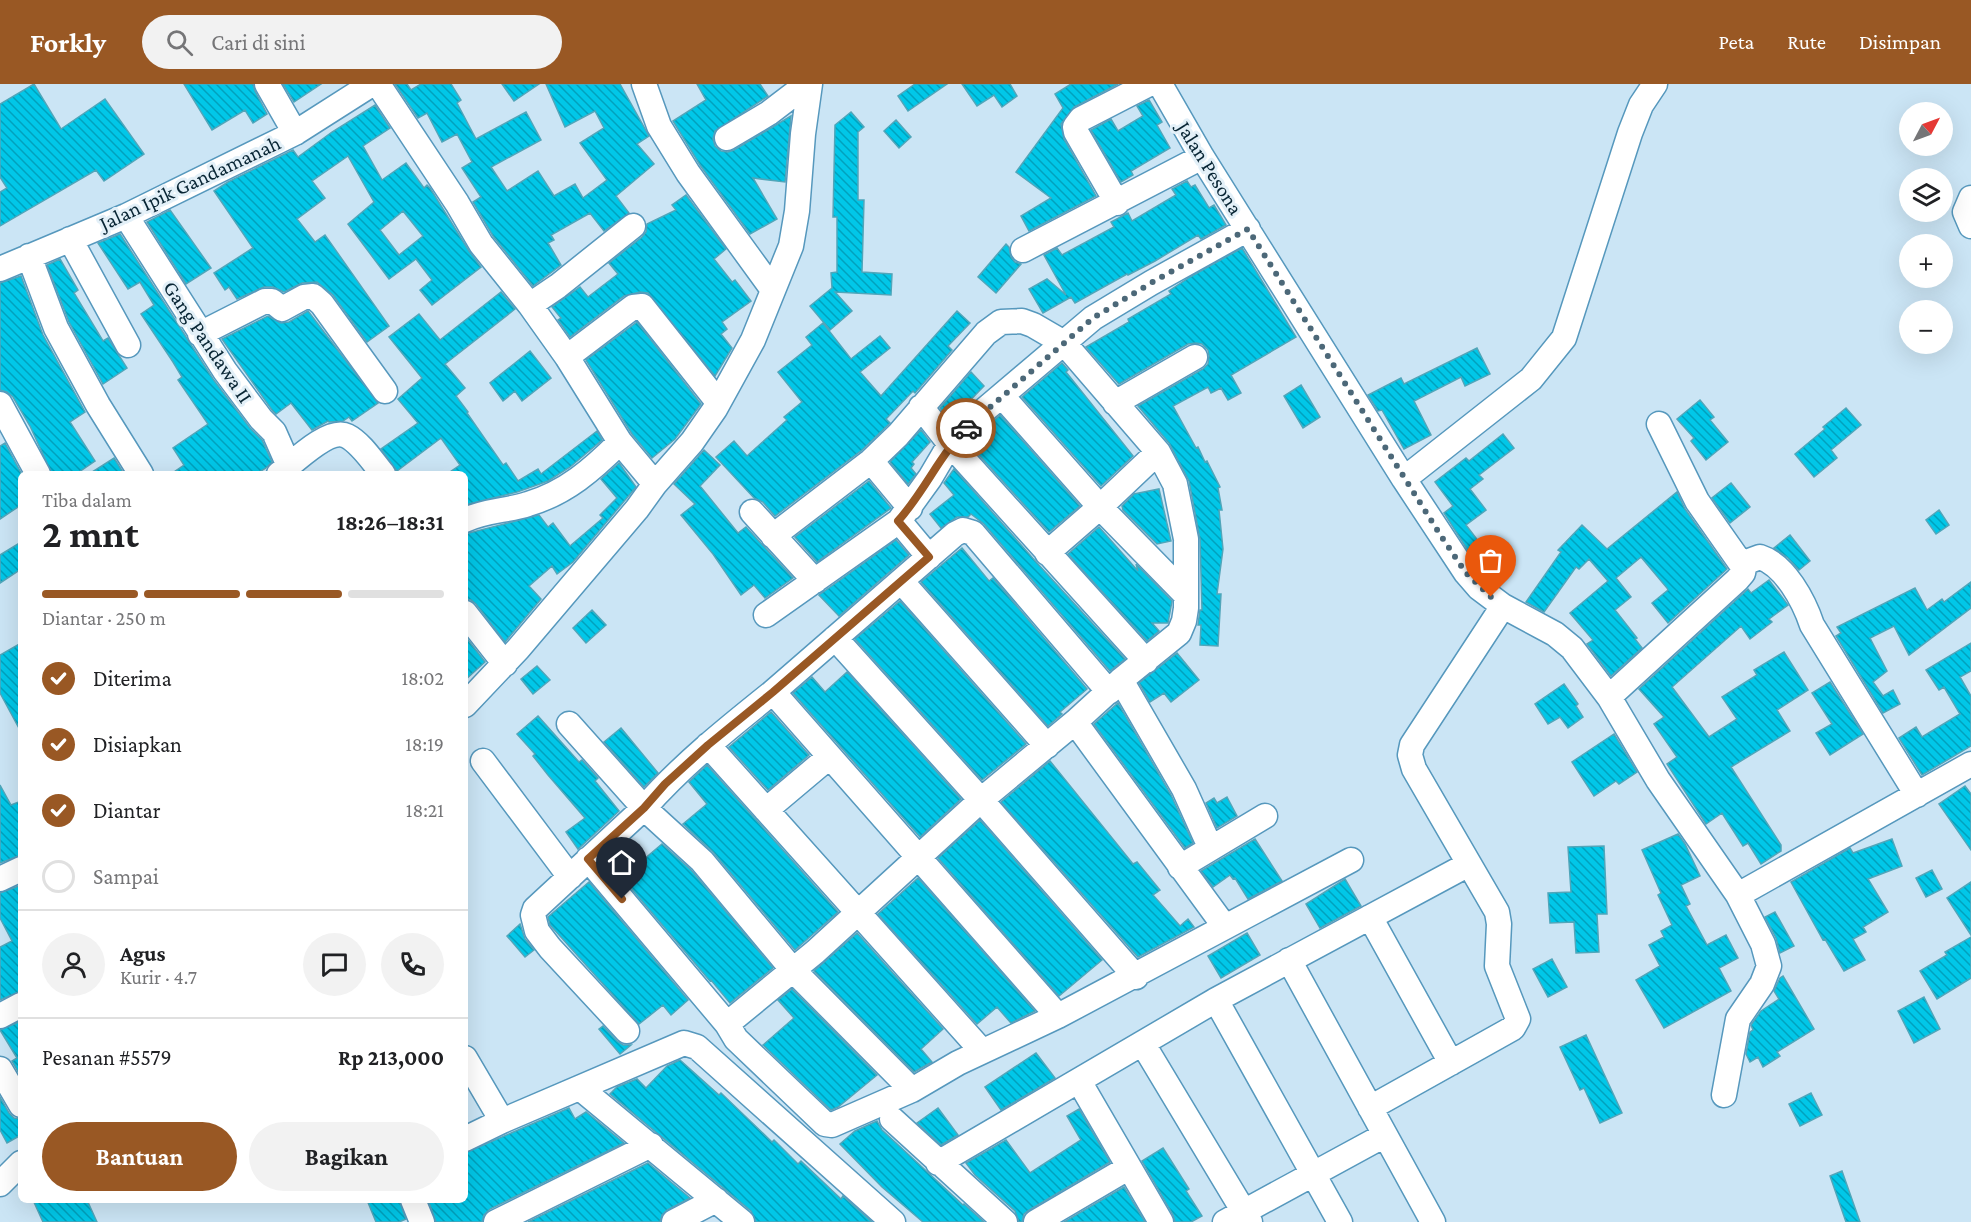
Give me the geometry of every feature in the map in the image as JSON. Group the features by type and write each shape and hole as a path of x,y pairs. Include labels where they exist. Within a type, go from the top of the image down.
{"street":[{"path":"267,84 295,133"},
{"name":"Jalan Ipik Gandamanah","path":"0,269 126,216 295,133 372,84"},
{"path":"378,84 457,203 481,244 530,305 567,357 620,442 655,484"},
{"path":"644,84 659,126 688,173 772,290"},
{"path":"468,702 505,664 637,509 715,410 753,340 791,246 808,84"},
{"path":"727,138 769,113 808,84"},
{"path":"1117,202 1075,127 1081,119 1149,84"},
{"name":"Jalan Pesona","path":"1160,84 1202,157 1404,479 1466,573 1479,588 1503,606 1563,639 1609,697 1658,780 1738,896 1763,944 1769,966 1762,984 1738,1019 1724,1095"},
{"path":"1404,479 1505,402 1531,379 1564,338 1630,133 1641,105 1655,84"},
{"path":"1023,250 1202,157"},
{"path":"1971,198 1965,212 1971,226"},
{"name":"Gang Pandawa II","path":"126,216 200,334 261,419 274,432 284,470"},
{"path":"530,305 558,286 633,225"},
{"path":"766,615 904,514 950,444 975,418 1093,318 1248,229"},
{"path":"70,239 128,345"},
{"path":"29,256 56,328 98,405 139,471"},
{"path":"200,334 265,301 272,300 282,309 304,297 313,296 322,304 386,391"},
{"path":"567,357 633,307 642,306 718,402"},
{"path":"727,1024 858,912 981,800 1179,633 1185,621 1186,539 1175,484 1158,452 1064,343 1022,321 1009,321 995,325 898,435 872,461 774,536"},
{"path":"1115,403 1195,357"},
{"path":"1002,396 1100,507 1186,595"},
{"path":"0,404 36,471"},
{"path":"921,407 950,444 1146,662"},
{"path":"1609,697 1737,580 1744,568 1697,501 1659,424"},
{"path":"284,470 327,437 336,434 352,439 380,471"},
{"path":"468,519 489,511 529,504 560,491 589,472 620,442"},
{"path":"1047,553 1158,452"},
{"path":"872,461 929,557"},
{"path":"752,512 815,581"},
{"path":"627,1031 537,931 533,915 536,909 708,745 773,692 955,534 963,530 973,533 1115,686 1184,789 1206,838 1213,846"},
{"path":"1742,564 1760,557 1770,560 1789,581 1805,605 1812,625 1917,795"},
{"path":"901,581 1047,746"},
{"path":"1370,1108 1513,1028 1518,1019 1497,966 1499,924 1497,912 1414,769 1410,755 1412,745 1503,606"},
{"path":"468,617 505,664"},
{"path":"835,638 1136,977"},
{"path":"773,692 1059,1016"},
{"path":"1075,722 1225,927"},
{"path":"569,724 644,808 702,861 792,969 912,1090"},
{"path":"708,745 982,1051"},
{"path":"766,810 829,757"},
{"path":"483,761 570,877"},
{"path":"1738,896 1917,795 1968,773"},
{"path":"1180,867 1265,816"},
{"path":"588,859 727,1024 736,1039 825,1124 832,1125 912,1090 958,1063 1136,977 1351,860"},
{"path":"938,1163 1216,1000 1469,864"},
{"path":"0,879 18,870"},
{"path":"1370,917 1451,1063"},
{"path":"1289,960 1433,1222"},
{"path":"1216,1000 1340,1222"},
{"path":"0,1016 18,1007"},
{"path":"468,1138 684,1043 690,1044 697,1047 893,1222"},
{"path":"1143,1044 1240,1218 1312,1173 1385,1135"},
{"path":"468,1063 502,1121"},
{"path":"0,1069 18,1100"},
{"path":"1078,1081 1161,1222"},
{"path":"580,1088 742,1222"},
{"path":"892,1119 1005,1222"},
{"path":"496,1222 651,1145"},
{"path":"0,1184 18,1166"},
{"path":"1036,1222 1128,1168"},
{"path":"674,1222 716,1200"},
{"path":"414,1203 422,1222"}],"building":[{"path":"34,84 61,129 105,99 144,154 104,181 96,170 0,226 0,192 7,188 0,177 0,104"},
{"path":"184,84 253,84 267,114 253,123 245,110 212,130"},
{"path":"283,84 321,84 294,102"},
{"path":"395,84 407,84 411,90 421,84 451,84 461,100 457,103 476,139 526,112 541,140 491,167 507,191 538,171 554,196 575,184 583,198 607,180 580,143 604,128 595,111 565,127 546,84 620,84 649,136 637,144 654,164 616,196 629,213 604,231 590,213 551,235 554,240 548,243 561,265 533,286 493,236 473,202 481,197 462,168 472,162 457,134 442,142 427,113 418,118"},
{"path":"502,84 539,84 514,101"},
{"path":"697,84 760,84 768,96 715,131 713,139 715,146 721,151 734,150 791,116 785,182 753,178 777,219 750,234 700,165 673,121 706,100"},
{"path":"915,84 947,84 908,111 898,96"},
{"path":"962,84 1010,84 1017,96 1002,107 994,95 977,106"},
{"path":"1071,84 1118,84 1074,107 1061,124 1064,139 1096,196 1029,231 1021,216 1051,198 1016,172 1063,108 1055,94"},
{"path":"1149,100 1162,122 1157,125 1170,148 1131,171 1133,175 1121,182 1091,130 1111,119 1118,131 1143,116 1137,106"},
{"path":"375,105 390,128 363,146 382,180 406,163 424,188 427,185 430,188 481,267 432,305 420,290 432,280 416,259 389,279 348,224 374,202 348,156 312,181 325,198 297,219 315,242 325,235 389,326 367,342 333,295 317,282 302,283 284,292 273,287 264,287 237,299 229,287 225,290 214,273 253,248 214,191 293,150 298,157","holes":["403,211 423,236 399,255 380,230"]},
{"path":"851,112 864,127 858,132 858,200 864,200 862,272 892,274 891,295 835,292 852,311 830,330 810,306 832,288 831,273 837,272 837,217 833,217 835,125"},
{"path":"896,120 911,137 899,148 884,131"},
{"path":"1187,181 1191,187 1195,185 1209,208 1214,205 1226,225 1201,239 1198,235 1155,261 1075,303 1071,297 1043,313 1029,289 1047,279 1066,295 1044,255 1057,248 1062,255 1114,227 1111,222 1128,213 1132,221 1176,195 1172,189"},
{"path":"686,195 726,249 714,259 732,282 735,280 751,301 722,322 727,329 721,334 732,348 715,376 648,293 640,292 624,296 570,337 558,320 561,318 552,307 580,287 588,297 618,274 609,263 642,237 646,232 647,224 676,210 672,205"},
{"path":"170,210 211,268 186,284 147,222"},
{"path":"120,234 213,379 250,428 262,440 272,462 266,468 261,471 175,471 184,465 173,448 208,424 178,380 182,377 141,314 154,305 140,282 128,289 98,243"},
{"path":"1006,244 1011,257 1015,262 1021,264 996,293 978,277"},
{"path":"1242,248 1296,337 1231,375 1241,393 1228,400 1221,388 1211,393 1208,387 1173,406 1196,448 1198,447 1205,462 1207,461 1220,487 1218,488 1222,510 1219,510 1223,549 1217,594 1221,594 1218,646 1200,645 1201,625 1198,625 1200,610 1202,610 1200,539 1189,481 1169,443 1138,406 1203,369 1208,364 1208,350 1202,344 1188,344 1119,384 1086,347 1171,294 1169,291 1190,277"},
{"path":"60,259 78,290 74,293 103,341 108,338 127,368 103,384 69,322 47,265"},
{"path":"21,276 43,335 85,412 70,422 95,461 80,471 51,471 30,426 13,397 0,390 0,283"},
{"path":"501,292 515,309 445,364 465,388 456,396 503,465 506,463 518,481 538,469 541,474 597,431 602,440 570,467 548,481 517,492 468,504 468,471 451,471 460,465 441,438 397,471 381,449 418,423 398,399 422,378 389,337 419,314 440,340"},
{"path":"308,311 378,403 352,421 349,417 343,421 328,421 312,430 291,403 276,414 272,410 222,339 268,316 281,323 289,322"},
{"path":"957,311 970,323 948,346 952,350 915,393 913,391 886,419 890,423 862,450 775,516 763,502 754,498 716,457 734,441 747,456 787,420 784,417 802,402 778,372 812,345 806,337 823,323 851,359 880,336 890,348 860,372 881,396"},
{"path":"637,322 701,404 675,439 652,458 632,434 586,360"},
{"path":"1477,348 1490,374 1465,386 1461,377 1414,401 1431,435 1404,449 1382,410 1378,411 1368,395 1401,378 1404,384"},
{"path":"530,351 551,378 522,401 515,391 503,401 490,383"},
{"path":"1062,363 1068,370 1066,372 1133,456 1101,486 1022,397"},
{"path":"971,372 984,386 950,421 940,408"},
{"path":"1301,385 1320,417 1303,428 1284,396"},
{"path":"1700,400 1714,417 1710,420 1728,442 1706,460 1691,441 1694,438 1677,419"},
{"path":"1846,408 1861,425 1831,450 1837,458 1814,477 1795,454"},
{"path":"1000,415 1080,506 1049,532 969,444"},
{"path":"921,430 930,442 912,462 914,464 911,468 916,474 908,484 890,462"},
{"path":"1503,434 1514,448 1479,475 1483,479 1470,489 1486,510 1466,525 1486,551 1474,560 1444,513 1453,506 1435,482 1466,458 1469,461"},
{"path":"5,443 20,471 18,471 18,507 0,519 0,446"},
{"path":"704,450 720,465 700,486 738,533 746,527 793,578 765,598 754,585 741,595 713,554 681,515 695,504 674,484"},
{"path":"114,458 122,471 94,471"},
{"path":"619,463 636,487 573,562 557,574 552,566 529,586 541,599 505,642 476,604 468,600 468,533 539,515 548,527 553,523 570,546 603,518 600,515 617,498 601,479"},
{"path":"954,469 1125,659 1110,671 984,524 971,514 968,517 957,517 941,528 930,514 954,495 944,483"},
{"path":"869,481 891,508 817,562 795,537"},
{"path":"1731,483 1750,507 1730,523 1712,498"},
{"path":"1159,489 1171,541 1157,544 1123,510 1122,506 1134,494"},
{"path":"1677,492 1685,509 1727,569 1668,623 1652,603 1668,590 1641,557 1616,578 1631,597 1615,610 1642,648 1611,676 1587,644 1593,640 1570,613 1608,581 1589,559 1579,569 1576,567 1544,612 1526,602 1561,552 1558,550 1582,525 1607,549"},
{"path":"1939,510 1949,525 1936,534 1926,520"},
{"path":"1099,527 1138,571 1136,564 1172,601 1168,623 1152,623 1159,631 1147,641 1068,554"},
{"path":"1790,535 1810,561 1799,570 1774,548"},
{"path":"896,540 909,555 839,616 819,595"},
{"path":"18,544 18,571 0,583 0,555"},
{"path":"962,548 989,581 993,578 1087,689 1060,712 1062,714 1048,726 921,582"},
{"path":"1769,580 1788,605 1769,619 1772,622 1750,639 1741,626 1672,687 1709,737 1737,719 1722,697 1757,675 1754,670 1784,652 1808,690 1777,710 1790,731 1731,767 1781,845 1781,851 1761,864 1748,843 1743,846 1722,813 1706,824 1667,764 1677,757 1654,724 1664,717 1639,689 1748,589 1751,593"},
{"path":"1971,582 1971,608 1909,655 1894,626 1870,638 1887,671 1873,682 1883,696 1893,690 1900,704 1883,713 1836,636 1841,633 1837,627 1915,588 1927,610 1942,599 1944,602"},
{"path":"900,601 1026,744 982,780 855,639"},
{"path":"592,610 606,625 586,643 573,628"},
{"path":"468,640 485,662 468,677"},
{"path":"1971,643 1971,671 1960,677 1971,696 1971,746 1922,775 1899,738 1916,727 1922,737 1960,714 1944,687 1939,690 1926,670"},
{"path":"18,645 18,726 0,693 0,655"},
{"path":"1177,653 1199,680 1171,702 1164,693 1150,702 1139,683"},
{"path":"537,666 550,680 533,694 521,679"},
{"path":"847,672 961,799 920,837 793,693 812,677 825,692"},
{"path":"1830,682 1863,734 1830,755 1816,733 1832,724 1812,693"},
{"path":"1564,684 1578,704 1576,706 1583,717 1568,728 1560,717 1548,724 1535,704"},
{"path":"1118,703 1171,795 1193,843 1185,848 1094,724"},
{"path":"771,712 809,755 768,790 729,747"},
{"path":"538,716 579,762 582,760 598,778 595,781 619,811 578,849 566,832 585,818 517,734"},
{"path":"621,728 658,773 644,787 604,742"},
{"path":"1614,734 1637,772 1619,784 1616,781 1594,796 1572,762"},
{"path":"1050,761 1133,864 1137,862 1160,890 1153,895 1180,926 1188,919 1194,927 1138,957 1001,802"},
{"path":"707,765 838,912 795,950 713,852 683,824 707,804 689,782"},
{"path":"0,785 11,805 18,802 18,856 0,863"},
{"path":"1965,786 1971,794 1971,850 1939,804"},
{"path":"1227,797 1237,816 1217,828 1206,803 1214,798 1217,803"},
{"path":"980,820 1102,960 1059,996 938,858"},
{"path":"1678,834 1700,876 1681,885 1690,904 1686,906 1707,945 1726,935 1738,958 1719,968 1731,991 1664,1028 1636,980 1660,966 1649,945 1664,937 1661,931 1672,925 1658,895 1661,893 1642,850"},
{"path":"1255,839 1282,881 1248,899 1235,878 1233,879 1230,875 1213,887 1201,871"},
{"path":"1892,839 1902,866 1868,879 1888,912 1863,927 1866,932 1853,939 1865,960 1844,971 1825,939 1823,940 1791,882 1850,848 1853,853"},
{"path":"628,843 643,860 662,844 692,871 773,968 730,1003 608,861"},
{"path":"1604,846 1607,914 1597,914 1599,952 1576,953 1574,922 1550,923 1548,893 1571,892 1568,847"},
{"path":"1932,870 1942,889 1926,897 1916,878"},
{"path":"918,878 1035,1011 1011,1023 997,1007 977,1024 878,914"},
{"path":"1345,879 1361,906 1320,928 1306,904"},
{"path":"589,882 688,1000 671,1015 663,1005 639,1024 550,925 548,917"},
{"path":"1971,882 1971,935 1947,898"},
{"path":"18,886 18,992 0,1000 0,947 12,941 0,918 0,893"},
{"path":"1775,912 1794,946 1780,953 1776,938 1765,917"},
{"path":"520,924 525,939 534,950 525,957 507,936"},
{"path":"857,933 943,1029 921,1049 932,1062 914,1072 814,971"},
{"path":"1247,933 1260,955 1221,978 1208,956"},
{"path":"1971,937 1971,978 1937,999 1920,971 1947,955 1945,952"},
{"path":"1552,959 1567,987 1548,997 1533,969"},
{"path":"1783,976 1814,1029 1777,1052 1780,1056 1763,1067 1758,1057 1750,1062 1746,1054 1750,1032 1753,1030 1751,1025 1761,1011 1779,999 1774,991"},
{"path":"792,989 877,1075 838,1107 831,1110 763,1045 794,1018 778,1000"},
{"path":"1924,997 1940,1029 1914,1043 1898,1011"},
{"path":"18,1022 18,1072 12,1061 17,1058 0,1030"},
{"path":"603,1026 617,1041 623,1045 631,1045 620,1054 599,1029"},
{"path":"1586,1035 1622,1113 1600,1123 1584,1088 1580,1090 1560,1047"},
{"path":"1036,1053 1055,1078 1001,1110 985,1087"},
{"path":"680,1060 719,1095 721,1093 798,1164 801,1161 841,1199 843,1196 872,1222 756,1222 751,1211 610,1094 617,1087 637,1079 646,1088 667,1066"},
{"path":"1811,1093 1822,1115 1800,1126 1789,1104"},
{"path":"0,1097 9,1113 18,1119 18,1137 7,1143 0,1130"},
{"path":"569,1108 575,1119 586,1112 624,1143 490,1209 484,1215 482,1222 436,1222 429,1203 468,1203 468,1152"},
{"path":"938,1108 958,1135 941,1145 917,1123"},
{"path":"1079,1109 1110,1162 1029,1210 1024,1214 1022,1222 1019,1222 1015,1211 975,1175 966,1163 1006,1140 1030,1173 1081,1140 1067,1116"},
{"path":"877,1121 882,1130 984,1222 923,1222 882,1187 840,1144 855,1131"},
{"path":"1163,1148 1189,1189 1186,1191 1202,1216 1191,1222 1175,1222 1142,1161"},
{"path":"648,1163 690,1198 667,1210 660,1222 528,1222"},
{"path":"1842,1171 1860,1222 1846,1222 1830,1176"},
{"path":"1124,1187 1145,1222 1064,1222"},
{"path":"34,1203 88,1203 97,1222 43,1222"},
{"path":"368,1203 400,1203 406,1219 399,1222 376,1222"}],"way so far":[{"path":"966,428 1093,318 1248,229 1441,536 1466,573 1479,588 1491,597"}],"route":[{"path":"622,899 588,859 708,745 929,557 898,521 910,508 950,444 966,428"}]}
